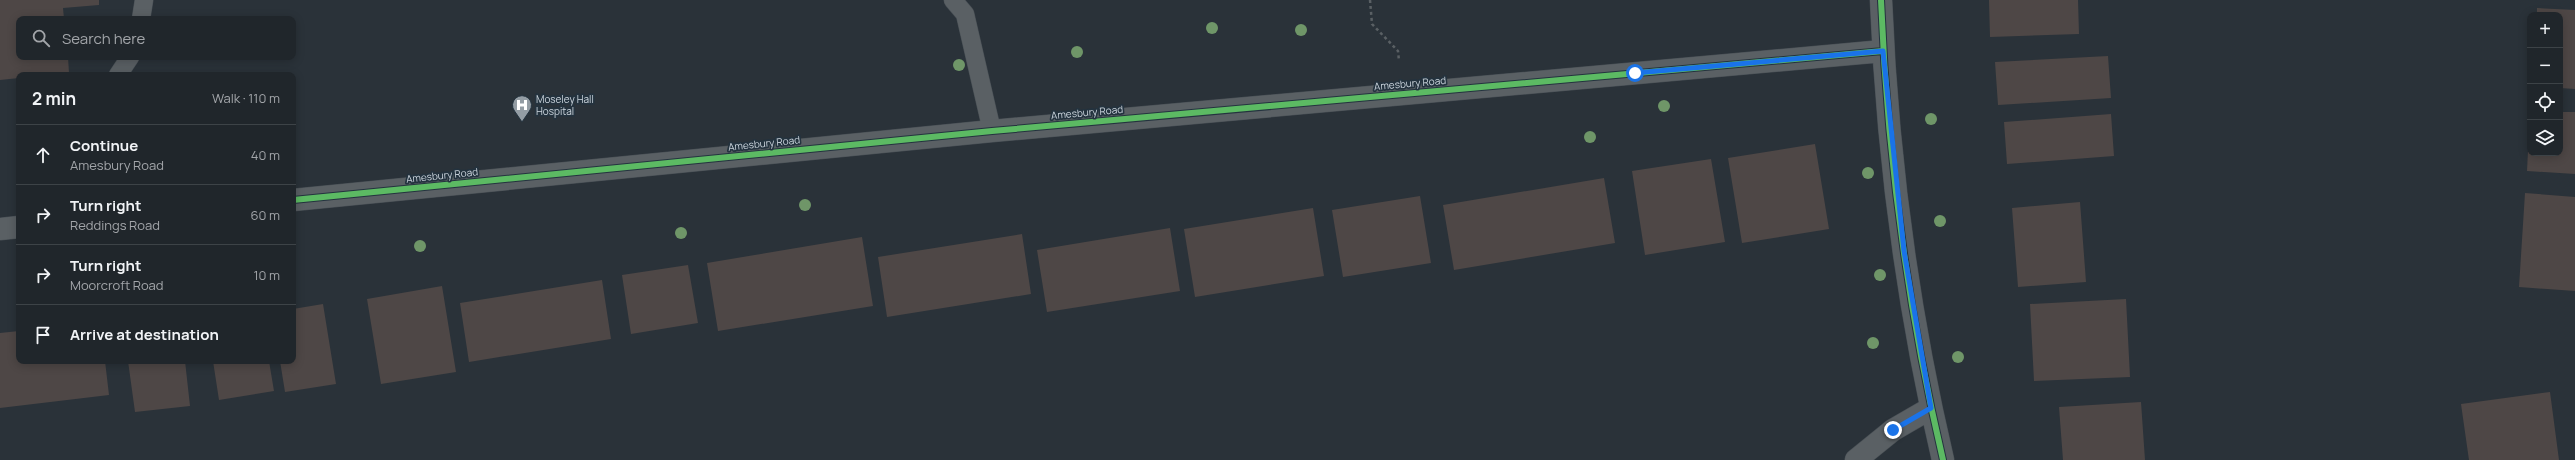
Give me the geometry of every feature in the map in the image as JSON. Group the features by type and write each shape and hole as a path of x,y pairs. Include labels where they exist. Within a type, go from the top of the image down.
{"street":[{"path":"1882,0 1883,51 1904,251 1931,408 1943,460"},
{"name":"Amesbury Road","path":"296,200 992,131 1883,51"},
{"path":"0,229 16,227"},
{"path":"1856,460 1893,430 1931,408"}],"lane":[{"path":"141,16 144,0"},
{"path":"953,0 965,14 992,131"},
{"path":"120,72 128,60"}],"path":[{"path":"1370,0 1372,24 1398,52 1402,94"}],"building":[{"path":"0,0 99,0 99,5 63,8 64,16 16,16 16,60 68,60 69,72 16,72 16,78 0,80"},
{"path":"1989,0 2078,0 2079,34 1990,37"},
{"path":"2537,8 2575,10 2575,89 2563,88 2563,12 2537,12"},
{"path":"2108,56 2111,98 1998,105 1995,62"},
{"path":"2563,112 2575,112 2575,174 2527,171 2528,156 2563,156"},
{"path":"2111,114 2114,156 2007,164 2004,122"},
{"path":"1815,144 1829,229 1742,243 1728,158"},
{"path":"1711,159 1725,242 1645,255 1632,171"},
{"path":"1604,178 1615,243 1454,270 1443,205"},
{"path":"2525,193 2575,197 2575,291 2519,287"},
{"path":"1420,196 1431,263 1343,277 1332,210"},
{"path":"2080,202 2086,282 2018,287 2012,208"},
{"path":"1313,208 1324,276 1195,297 1184,229"},
{"path":"1170,228 1180,291 1047,312 1037,250"},
{"path":"1022,234 1031,294 887,317 878,257"},
{"path":"862,237 873,306 718,331 707,263"},
{"path":"688,265 698,323 631,334 622,275"},
{"path":"602,280 611,339 469,362 460,303"},
{"path":"442,286 456,372 381,384 367,299"},
{"path":"2126,299 2130,377 2034,381 2030,304"},
{"path":"323,304 336,384 285,392 280,364 296,364 296,308"},
{"path":"16,331 16,364 105,364 109,395 0,408 0,333"},
{"path":"128,364 185,364 190,406 135,412"},
{"path":"213,364 270,364 274,391 219,400"},
{"path":"2550,392 2559,460 2469,460 2461,404"},
{"path":"2141,402 2145,460 2063,460 2059,407"}],"cycle path":[{"path":"1881,0 1888,115 1901,232 1919,347 1943,460"},
{"path":"296,200 992,131 1883,51"}],"place":[{"name":"Moseley Hall Hospital","path":"522,122"}],"route":[{"path":"1635,73 1883,51 1904,251 1931,408 1893,430"}]}
